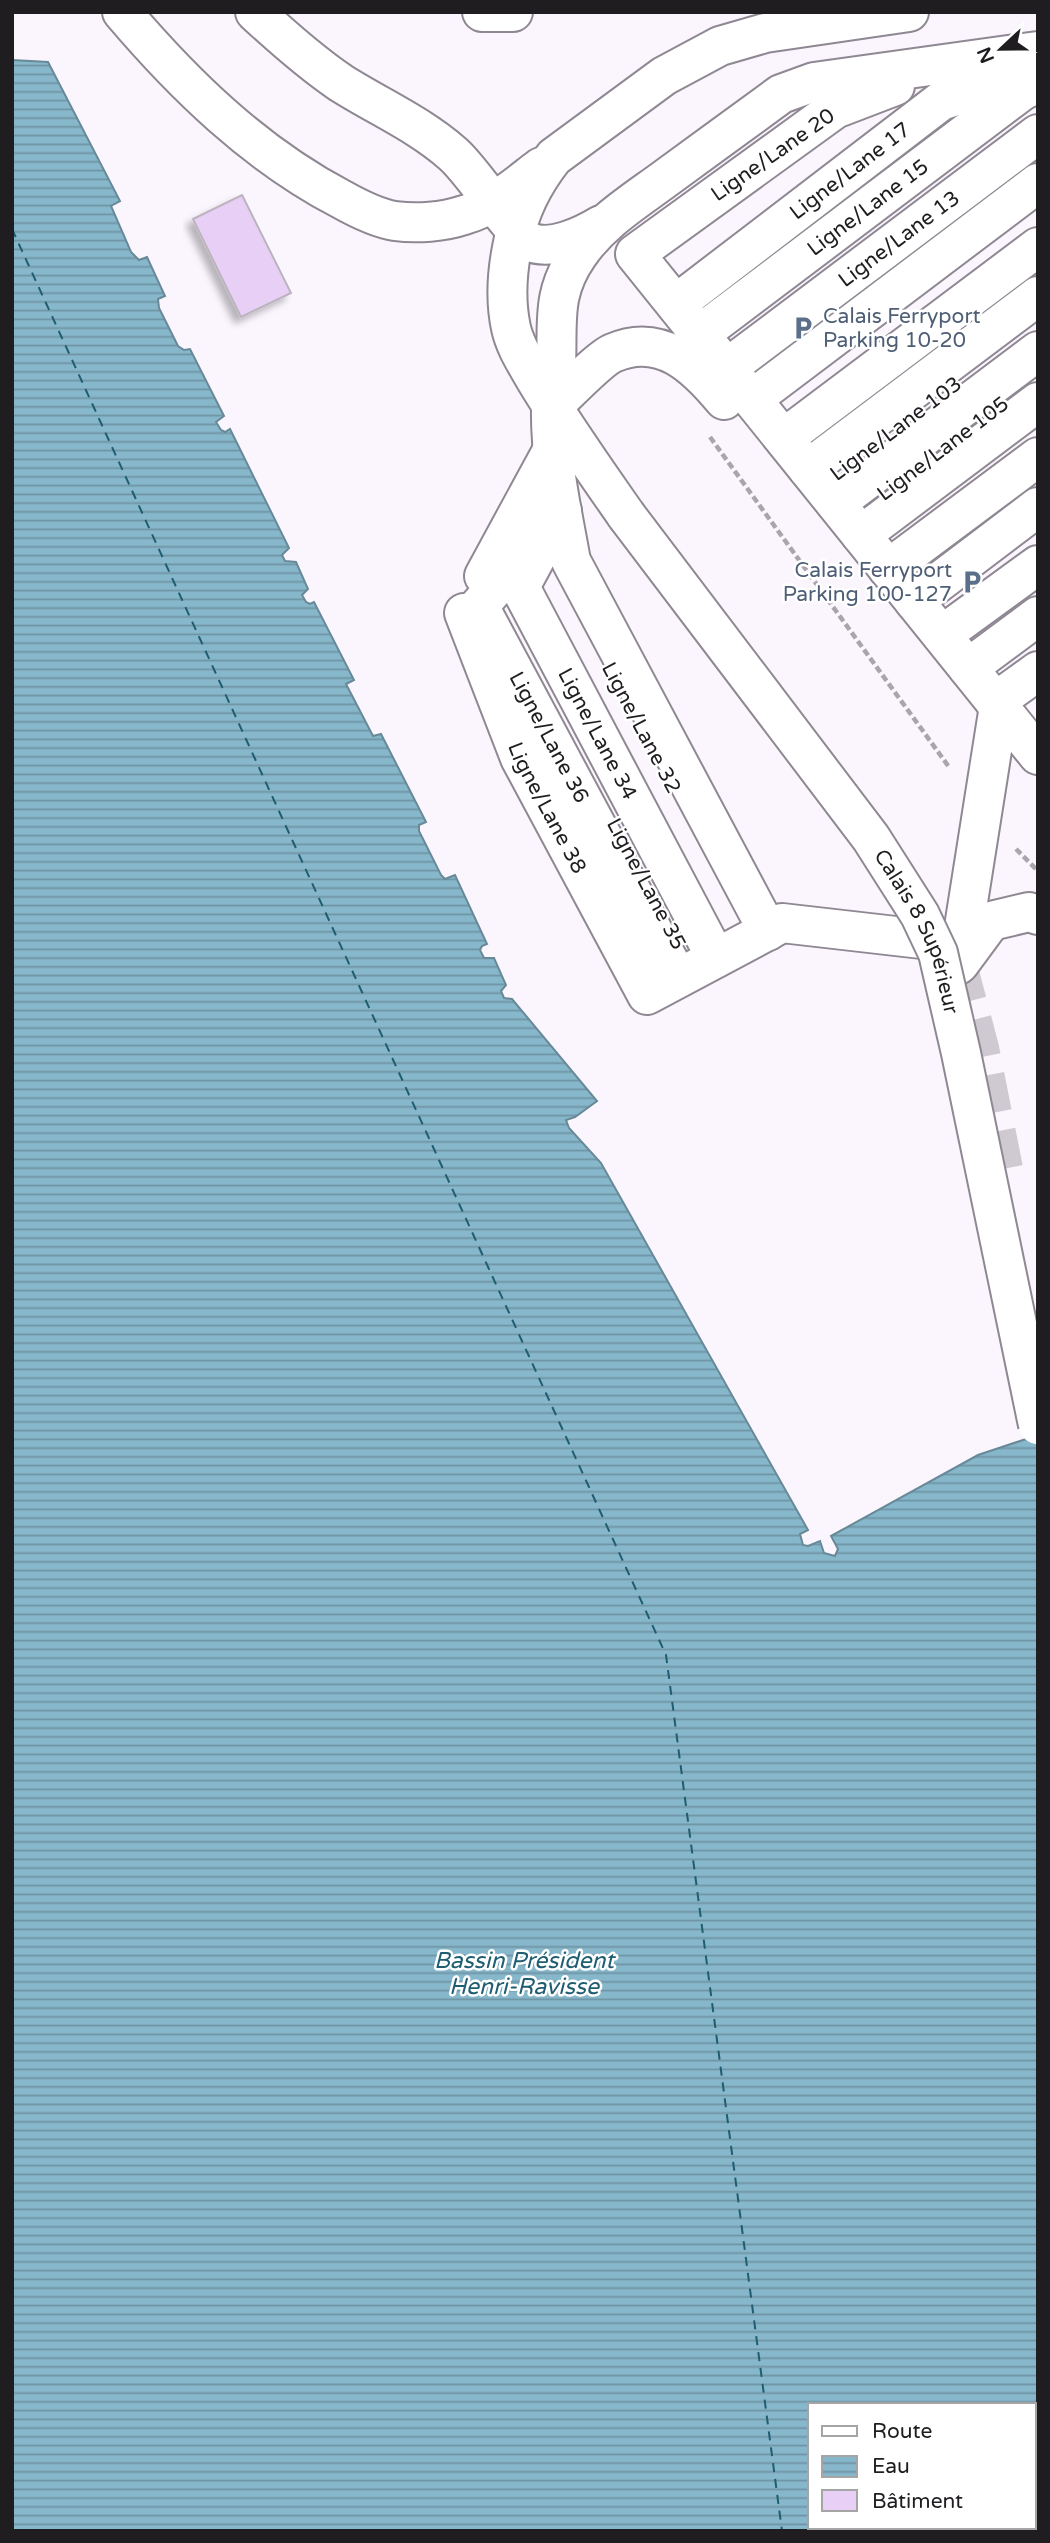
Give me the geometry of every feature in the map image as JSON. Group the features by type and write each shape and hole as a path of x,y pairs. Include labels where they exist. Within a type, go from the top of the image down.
{"lane":[{"path":"122,12 175,71 228,120 297,173 349,203 394,221 416,222 465,215 505,215"},
{"path":"255,12 328,73 401,116 436,141 467,166 530,242 549,244 584,233 612,218 781,94 814,82 1038,51"},
{"path":"482,12 513,12"},
{"name":"Calais 8 Supérieur","path":"909,12 777,31 741,39 720,46 664,76 554,158 534,186 505,215 508,302 511,329 520,353 551,408 626,515 871,838 920,915 937,953 961,1053 1038,1424"},
{"path":"958,965 857,529 912,95 961,61"},
{"name":"Ligne/Lane 17","path":"857,529 941,101 1038,68"},
{"path":"551,408 611,354 646,347 676,355 693,365 708,380 835,537 872,564 857,529 978,100 1038,74"},
{"name":"Ligne/Lane 15","path":"857,529 1022,91 1038,83"},
{"path":"857,529 1038,103"},
{"name":"Ligne/Lane 13","path":"857,529 1038,134"},
{"path":"857,529 1038,159"},
{"path":"857,529 1038,183"},
{"path":"857,529 1038,211"},
{"path":"612,218 580,252 568,270 560,292 555,312 556,367 551,408 553,449 571,561 707,963"},
{"path":"857,529 1038,247"},
{"path":"857,529 1038,272"},
{"path":"857,529 1038,296"},
{"name":"Ligne/Lane 103","path":"857,529 1038,323"},
{"path":"857,529 1038,351"},
{"name":"Ligne/Lane 105","path":"857,529 1038,378"},
{"path":"857,529 1038,402"},
{"path":"857,529 1038,429"},
{"name":"Ligne/Lane 38","path":"553,449 464,613 520,758 707,963"},
{"path":"857,529 1038,457"},
{"path":"857,529 1038,483"},
{"path":"857,529 1038,507"},
{"path":"562,511 538,578 707,963"},
{"name":"Ligne/Lane 36","path":"562,511 479,606 707,963"},
{"path":"857,529 1038,532"},
{"path":"857,529 1038,565"},
{"path":"857,529 1038,592"},
{"path":"857,529 1038,616"},
{"path":"857,529 1038,642"},
{"path":"857,529 1038,671"},
{"path":"857,529 1038,695"},
{"path":"958,965 991,921 1029,912 1038,915"},
{"path":"707,963 782,923 939,940 949,947 958,965"}],"water":[{"name":"Bassin Président Henri-Ravisse","path":"12,60 48,62 120,201 111,206 131,252 139,260 147,257 165,296 158,299 159,308 178,346 184,350 190,349 224,416 216,422 225,432 230,429 289,548 282,555 285,561 296,562 308,589 302,595 306,602 314,602 354,680 346,684 373,736 381,734 426,822 419,825 419,831 441,875 445,879 455,875 487,944 480,950 484,958 494,958 506,985 501,991 504,998 512,999 597,1101 575,1117 566,1120 569,1128 601,1163 808,1530 800,1534 803,1545 808,1546 820,1541 824,1553 835,1556 838,1549 831,1536 978,1455 1038,1435 1038,2531 12,2531"}],"building":[{"path":"242,195 291,293 241,317 193,219"}],"ferry route":[{"path":"12,229 666,1655 782,2531"}],"tunnel":[{"path":"958,965 980,1048 1007,1184"}],"place":[{"name":"Calais Ferryport Parking 10-20","path":"803,328"},
{"name":"Calais Ferryport Parking 100-127","path":"972,582"}]}
